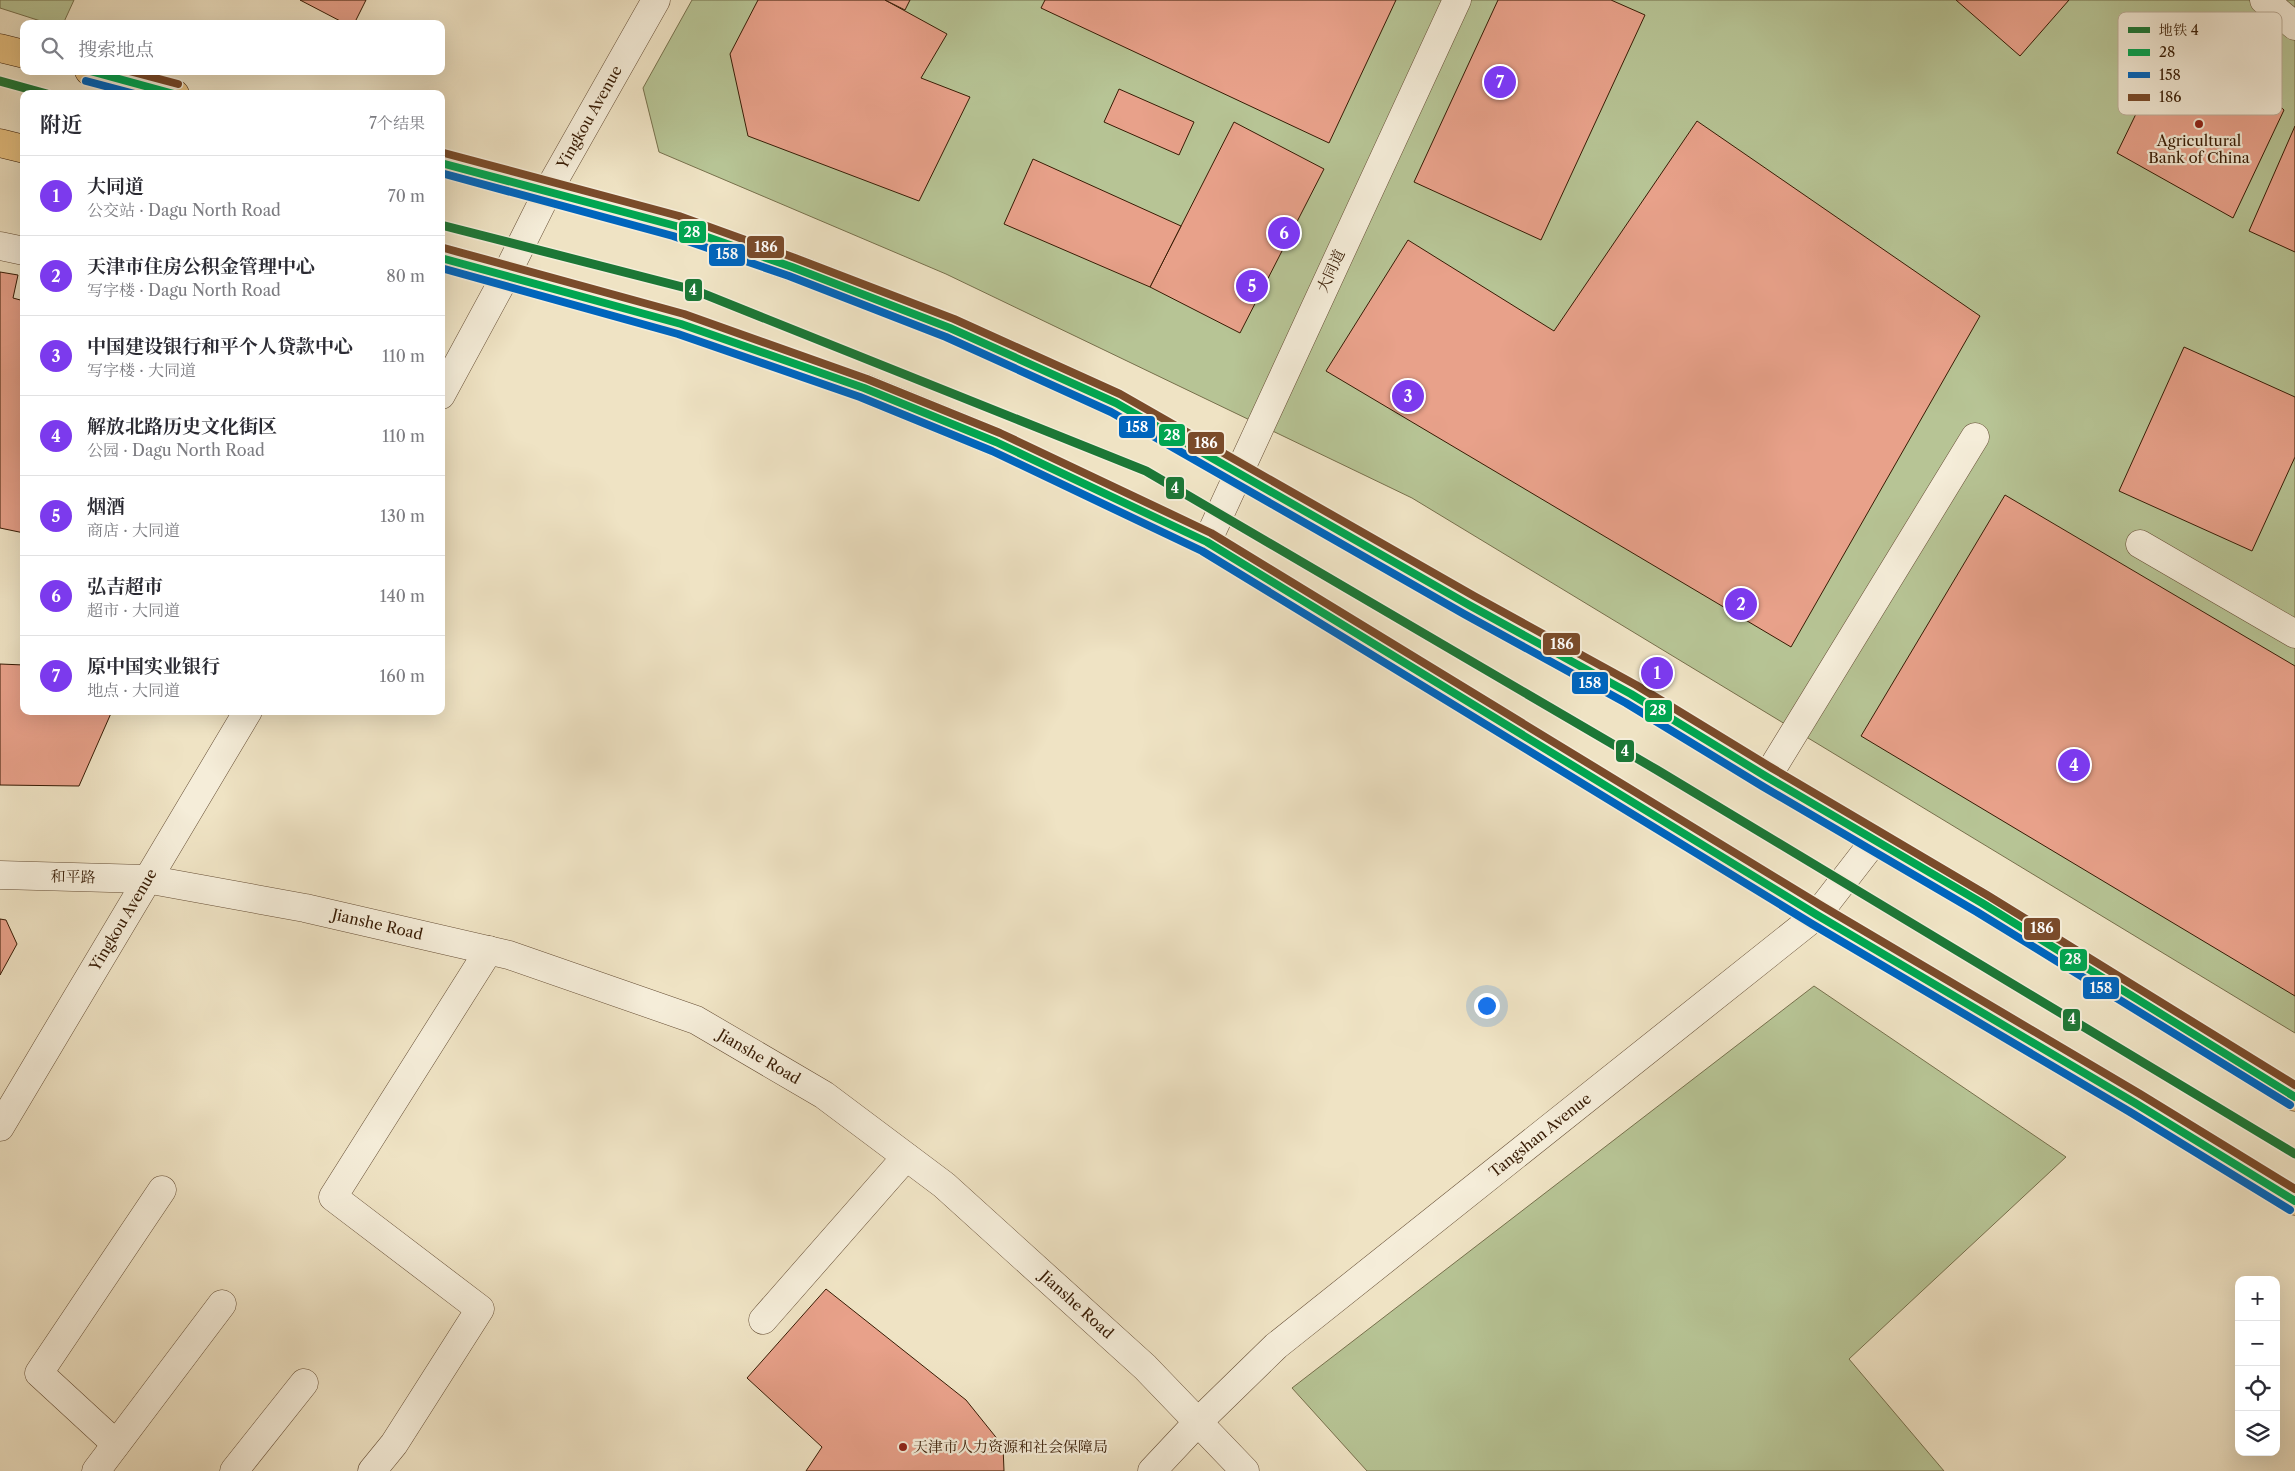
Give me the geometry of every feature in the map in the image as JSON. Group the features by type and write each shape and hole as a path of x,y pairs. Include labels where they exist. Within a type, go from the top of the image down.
{"main road":[{"path":"0,48 20,53"},
{"path":"104,75 160,90"},
{"path":"0,143 20,148"},
{"path":"445,164 676,226 792,267 950,328 1116,403 1631,694 1766,777 1982,903 2295,1097"},
{"path":"445,259 681,324 864,388 996,442 1207,542 1817,915 2295,1200"}],"street":[{"name":"Yingkou Avenue","path":"445,388 506,275 548,191 656,0"},
{"name":"大同道","path":"1207,542 1238,471 1457,0"},
{"path":"2264,0 2278,12"},
{"path":"2282,15 2295,26"},
{"path":"0,246 20,250"},
{"path":"1766,777 1975,437"},
{"path":"2140,544 2295,634"},
{"name":"Yingkou Avenue","path":"0,1127 146,879 246,715"},
{"name":"Tangshan Avenue","path":"1152,1471 1197,1423 1276,1346 1817,915 1875,840"},
{"name":"和平路","path":"0,875 146,879"},
{"name":"Jianshe Road","path":"146,879 305,908 509,954 696,1020 824,1095 944,1185 1144,1367 1245,1471"},
{"path":"372,1471 394,1444 480,1309 333,1197 489,950"},
{"path":"763,1320 906,1157"},
{"path":"116,1444 39,1372 162,1190"},
{"path":"96,1471 222,1304"},
{"path":"234,1471 304,1383"},
{"name":"Tangshan Avenue","path":"1138,1471 1197,1423"}],"green space":[{"path":"0,0 74,0 65,20 38,20 0,8"},
{"path":"692,0 2295,0 2295,1033 1412,498 946,274 659,152 643,88"},
{"path":"1814,986 2066,1157 1849,1359 1944,1471 1367,1471 1292,1388"}],"building":[{"path":"300,0 366,0 356,20 338,20"},
{"path":"758,0 885,0 947,34 921,78 970,97 919,201 748,136 730,54"},
{"path":"885,0 910,0 905,10"},
{"path":"1045,0 1396,0 1329,143 1041,8"},
{"path":"1498,0 1611,0 1645,15 1541,240 1414,182"},
{"path":"1956,0 2069,0 2020,56"},
{"path":"1119,89 1194,122 1179,155 1104,122"},
{"path":"2135,115 2282,115 2233,218 2117,153"},
{"path":"1697,121 1980,316 1791,647 1326,371 1408,240 1554,331"},
{"path":"1234,122 1324,169 1240,333 1150,287"},
{"path":"2295,126 2295,252 2249,231"},
{"path":"1033,159 1181,226 1150,287 1004,224"},
{"path":"0,272 18,275 13,298 20,300 20,532 0,528"},
{"path":"2184,347 2295,397 2295,457 2252,551 2119,491"},
{"path":"2005,495 2295,666 2295,996 1861,736"},
{"path":"0,664 20,665 20,715 110,715 79,786 0,785"},
{"path":"0,919 6,920 17,944 0,975"},
{"path":"826,1289 966,1400 1003,1446 1004,1471 806,1471 822,1447 747,1378"}],"metro line":[{"name":"4","path":"0,81 33,90"},
{"name":"4","path":"445,226 694,290 1146,471 1657,770 2295,1154"}],"transit line":[{"name":"28","path":"105,75 159,90"},
{"name":"186","path":"144,75 178,84"},
{"name":"158","path":"86,81 120,90"},
{"name":"186","path":"445,153 679,216 954,319 1120,394 1474,596 1636,685 1987,895 2295,1085"},
{"name":"28","path":"445,164 676,226 792,267 950,328 1116,403 1469,605 1631,694 1767,777 1982,903 2295,1097"},
{"name":"158","path":"445,174 673,236 789,276 946,337 1111,412 1464,614 1626,703 1762,786 1977,912 2290,1105"},
{"name":"186","path":"445,248 684,314 867,379 1000,433 1211,533 1822,906 2140,1094 2295,1189"},
{"name":"28","path":"445,259 681,324 864,388 996,442 1207,542 1817,915 2135,1103 2295,1201"},
{"name":"158","path":"445,269 678,334 860,397 992,451 1202,551 1812,924 2130,1112 2290,1210"}],"place":[{"name":"原中国实业银行","path":"1500,82"},
{"name":"Agricultural Bank of China","path":"2199,124"},
{"name":"弘吉超市","path":"1284,233"},
{"name":"烟酒","path":"1252,286"},
{"name":"中国建设银行和平个人贷款中心","path":"1408,396"},
{"name":"天津市住房公积金管理中心","path":"1741,604"},
{"name":"大同道","path":"1657,673"},
{"name":"解放北路历史文化街区","path":"2074,765"},
{"name":"天津市人力资源和社会保障局","path":"903,1447"}]}
